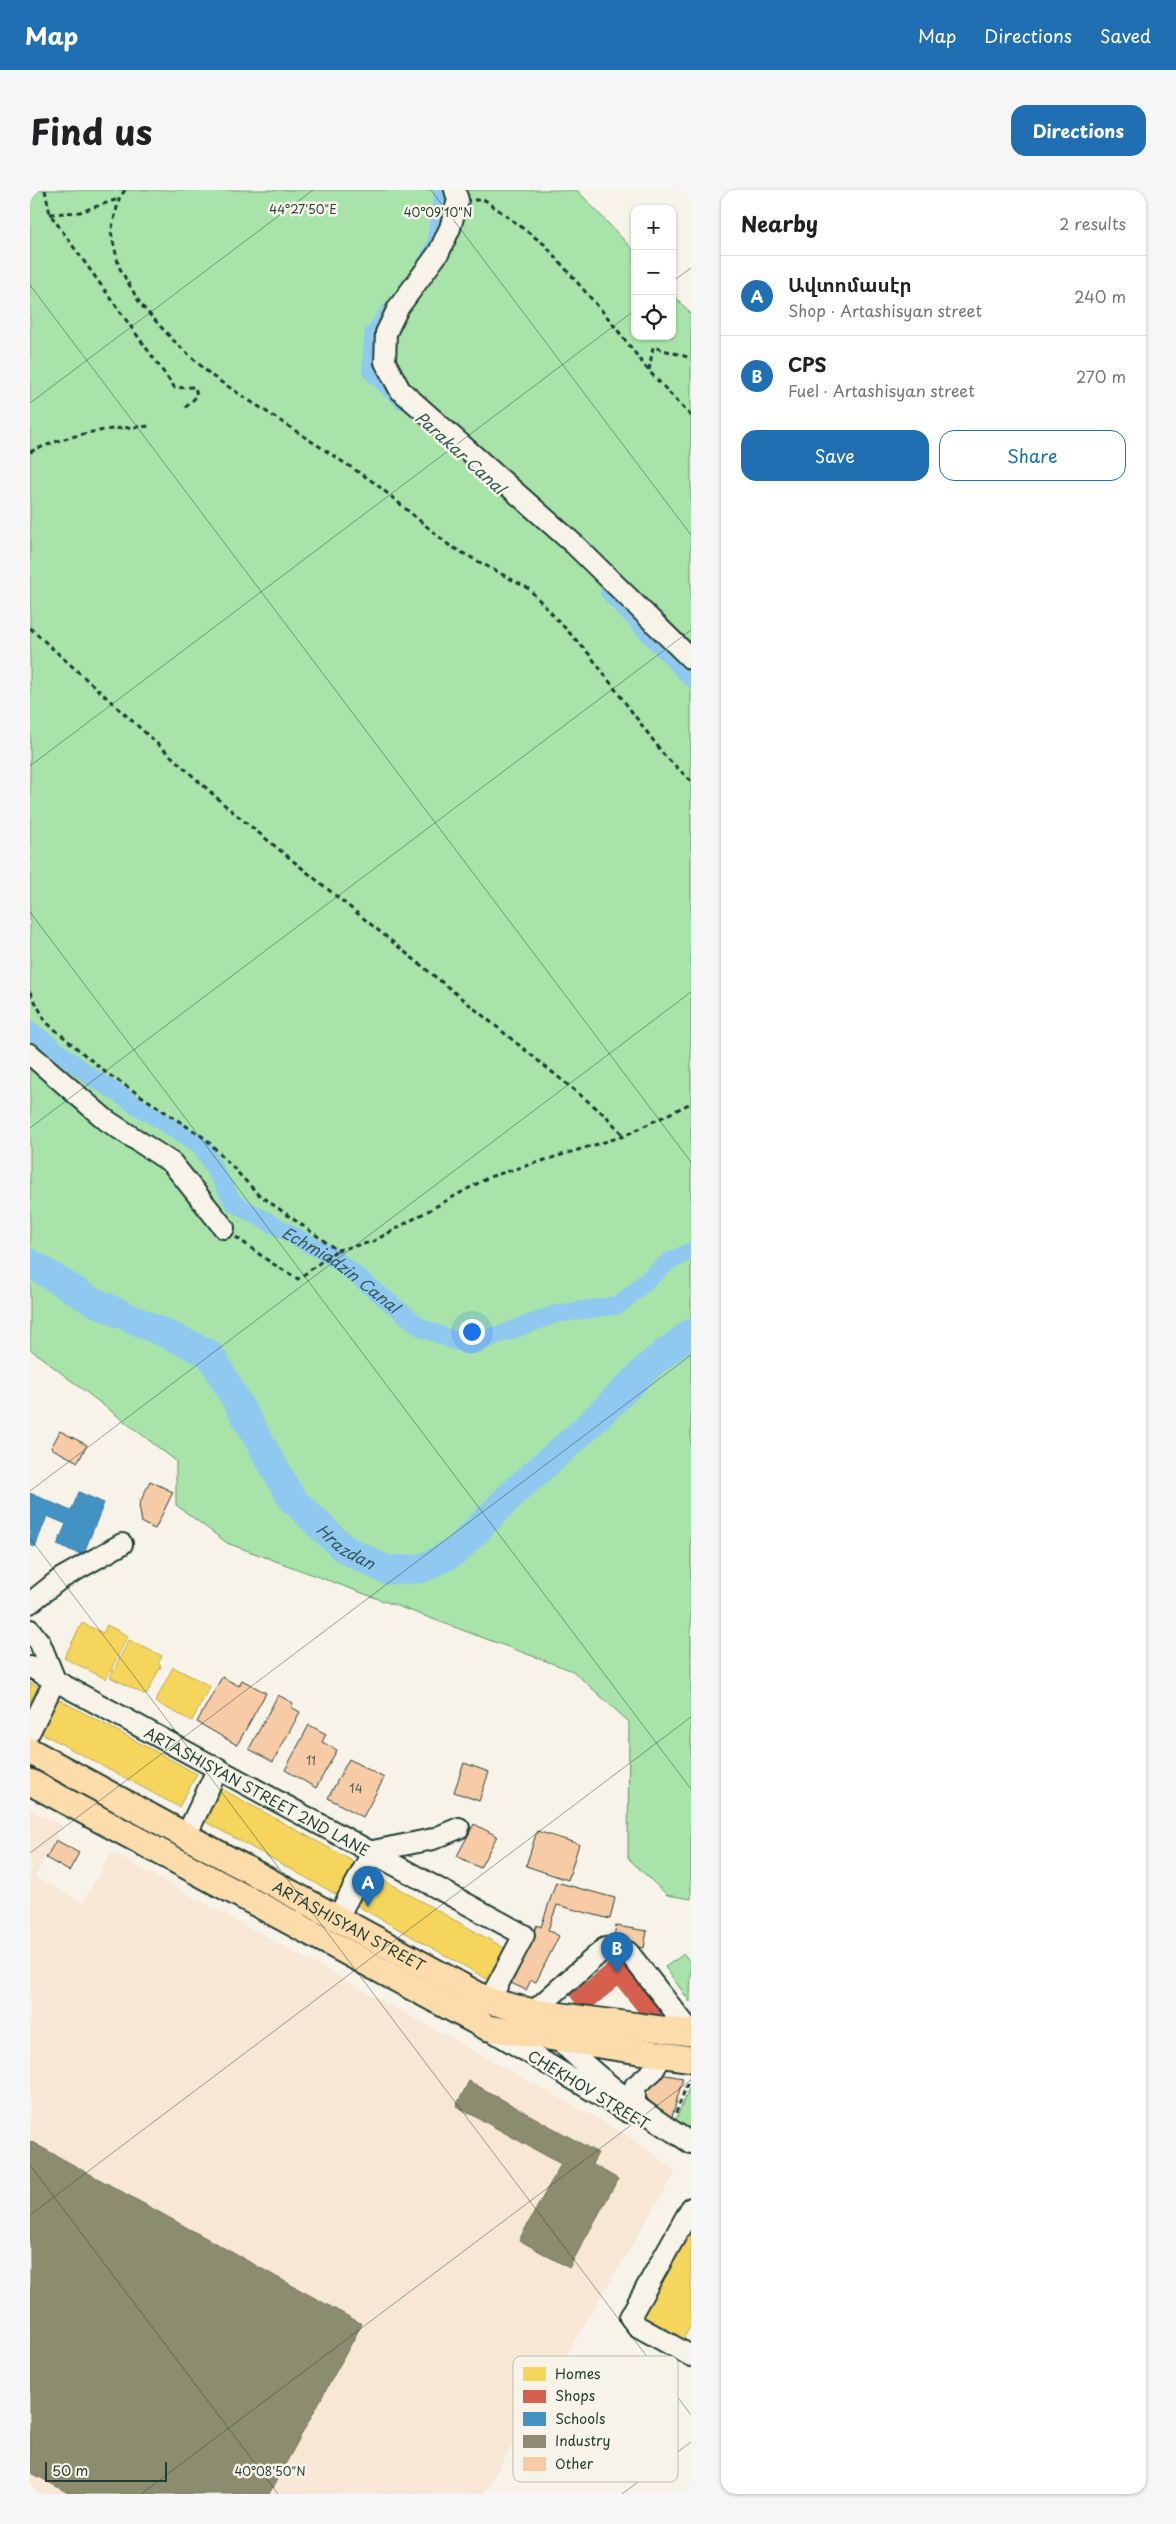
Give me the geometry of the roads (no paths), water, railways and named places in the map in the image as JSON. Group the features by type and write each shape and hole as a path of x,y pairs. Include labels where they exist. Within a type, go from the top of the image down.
{"main road":[{"name":"ARTASHISYAN STREET","path":"30,1751 488,2001 534,2012 691,2033"},
{"name":"ARTASHISYAN STREET","path":"30,1782 488,2028 663,2054 690,2069"}],"street":[{"path":"457,195 450,228 439,252 398,308 386,333 385,362 400,390 575,545 691,659"},
{"path":"30,1054 106,1120 172,1163 224,1228"},
{"path":"30,1603 60,1579 122,1544"},
{"path":"30,1630 40,1644 55,1680 30,1730"},
{"name":"ARTASHISYAN STREET 2ND LANE","path":"30,1667 373,1851 524,1935 488,2001"},
{"path":"186,1836 218,1768"},
{"path":"337,1919 373,1851 433,1838 459,1828"},
{"path":"534,2012 605,1948 628,1952 691,2033"},
{"name":"CHEKHOV STREET","path":"534,2012 555,2037 635,2105 691,2143"},
{"name":"CHEKHOV STREET","path":"488,2028 691,2149"},
{"path":"635,2105 635,2086 653,2071 663,2054"},
{"path":"691,2208 630,2317 637,2326 691,2356"}],"waterway":[{"name":"Parakar Canal","path":"431,253 435,247 443,190"},
{"name":"Parakar Canal","path":"390,311 373,335 371,371 403,401"},
{"name":"Parakar Canal","path":"609,592 691,678"},
{"name":"Echmiadzin Canal","path":"30,1030 93,1078 201,1146 234,1203 334,1258 422,1328 468,1346 556,1314 619,1305 668,1262 691,1251"},
{"name":"Hrazdan","path":"30,1263 88,1299 210,1354 292,1499 343,1548 386,1570 421,1569 456,1551 514,1492 586,1428 652,1363 691,1333"}],"place":[{"name":"Ավտոմասէր","path":"368,1907"},
{"name":"CPS","path":"617,1973"}]}
